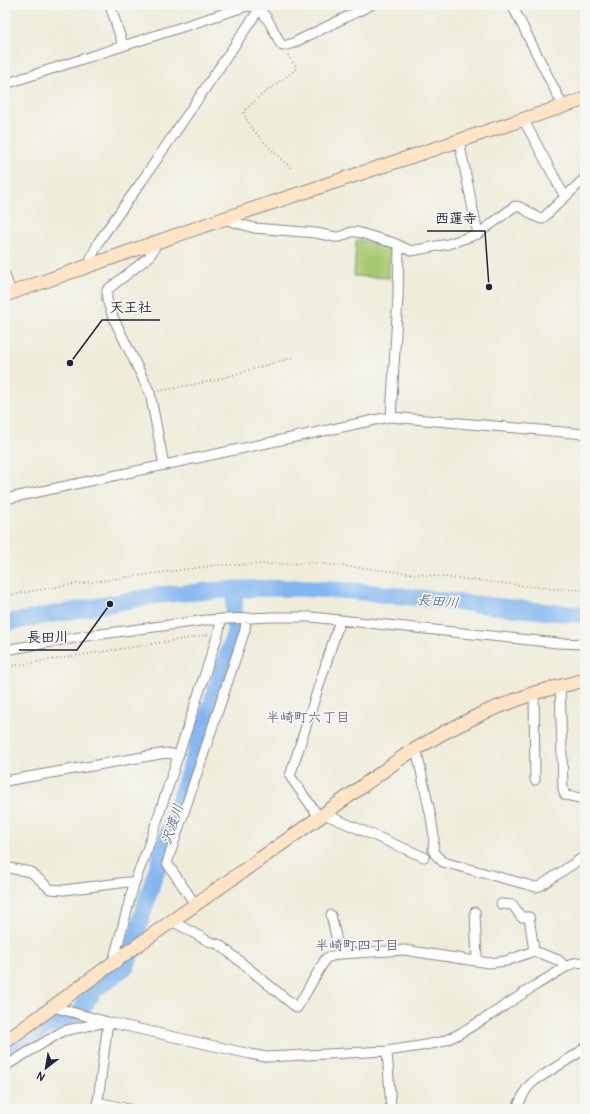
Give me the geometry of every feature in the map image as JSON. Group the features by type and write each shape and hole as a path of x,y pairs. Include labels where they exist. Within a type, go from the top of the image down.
{"street":[{"path":"110,5 123,45"},
{"path":"5,84 250,5 260,7"},
{"path":"260,7 283,46 291,44 371,5"},
{"path":"512,5 563,106"},
{"path":"583,5 585,9"},
{"path":"91,265 93,254 99,241 138,187 260,7"},
{"path":"5,275 8,294 223,219 585,99"},
{"path":"523,119 565,197"},
{"path":"459,141 478,234"},
{"path":"223,219 254,228 316,233 335,237 340,237 351,232 357,232 411,251 448,244 478,234 515,206 522,207 538,219 542,219 585,178"},
{"path":"154,243 154,250 149,257 107,290 107,300 113,318 150,394 164,465"},
{"path":"391,417 398,298 399,246"},
{"path":"5,499 391,417 585,434"},
{"path":"5,650 174,623 221,619 311,617 558,644 585,644"},
{"path":"195,904 167,863 243,637 246,618"},
{"path":"113,962 134,884 151,839 219,631 221,619"},
{"path":"340,620 290,776 322,815 424,857"},
{"path":"5,1042 113,962 416,748 468,720 534,693 585,680"},
{"path":"560,686 563,790 565,794 585,799"},
{"path":"534,693 536,780"},
{"path":"416,748 431,817 434,837 433,850 443,862 536,887 540,886 585,856"},
{"path":"5,781 166,753 178,755"},
{"path":"5,868 31,872 50,889 64,890 128,882 134,884"},
{"path":"501,904 513,906 521,917 529,917 534,951"},
{"path":"475,912 477,961"},
{"path":"331,915 340,954"},
{"path":"172,921 208,941 220,945 297,1008 326,958 340,954 404,950 489,963 506,961 534,951 558,960 566,967"},
{"path":"53,1007 108,1022 266,1057 387,1051 441,1042 489,1016 566,967 574,963 585,962"},
{"path":"5,1070 7,1065 63,1031 108,1022"},
{"path":"108,1022 97,1105 129,1109"},
{"path":"516,1109 527,1088 534,1081 580,1052 585,1047"},
{"path":"387,1051 391,1109"}],"path":[{"path":"283,46 296,67 295,70 259,97 244,112 247,122 291,168"},
{"path":"150,394 216,380 294,356"},
{"path":"5,596 55,587 218,565 279,564 316,564 555,589 585,590"},
{"path":"5,667 190,638 219,631"}],"green space":[{"path":"356,240 390,248 389,278 354,276"}],"waterway":[{"name":"長田川","path":"5,623 159,595 235,589 293,588 353,591 585,615"},
{"name":"沢渡川","path":"234,611 235,589"},
{"name":"沢渡川","path":"83,1007 95,989 127,966 148,896 235,632 234,624"},
{"name":"沢渡川","path":"5,1055 44,1028 73,1015"}],"place":[{"name":"西蓮寺","path":"489,287"},
{"name":"天王社","path":"70,363"},
{"name":"長田川","path":"110,604"}],"district":[{"name":"半崎町六丁目","path":"308,717"},
{"name":"半崎町四丁目","path":"357,945"}]}
